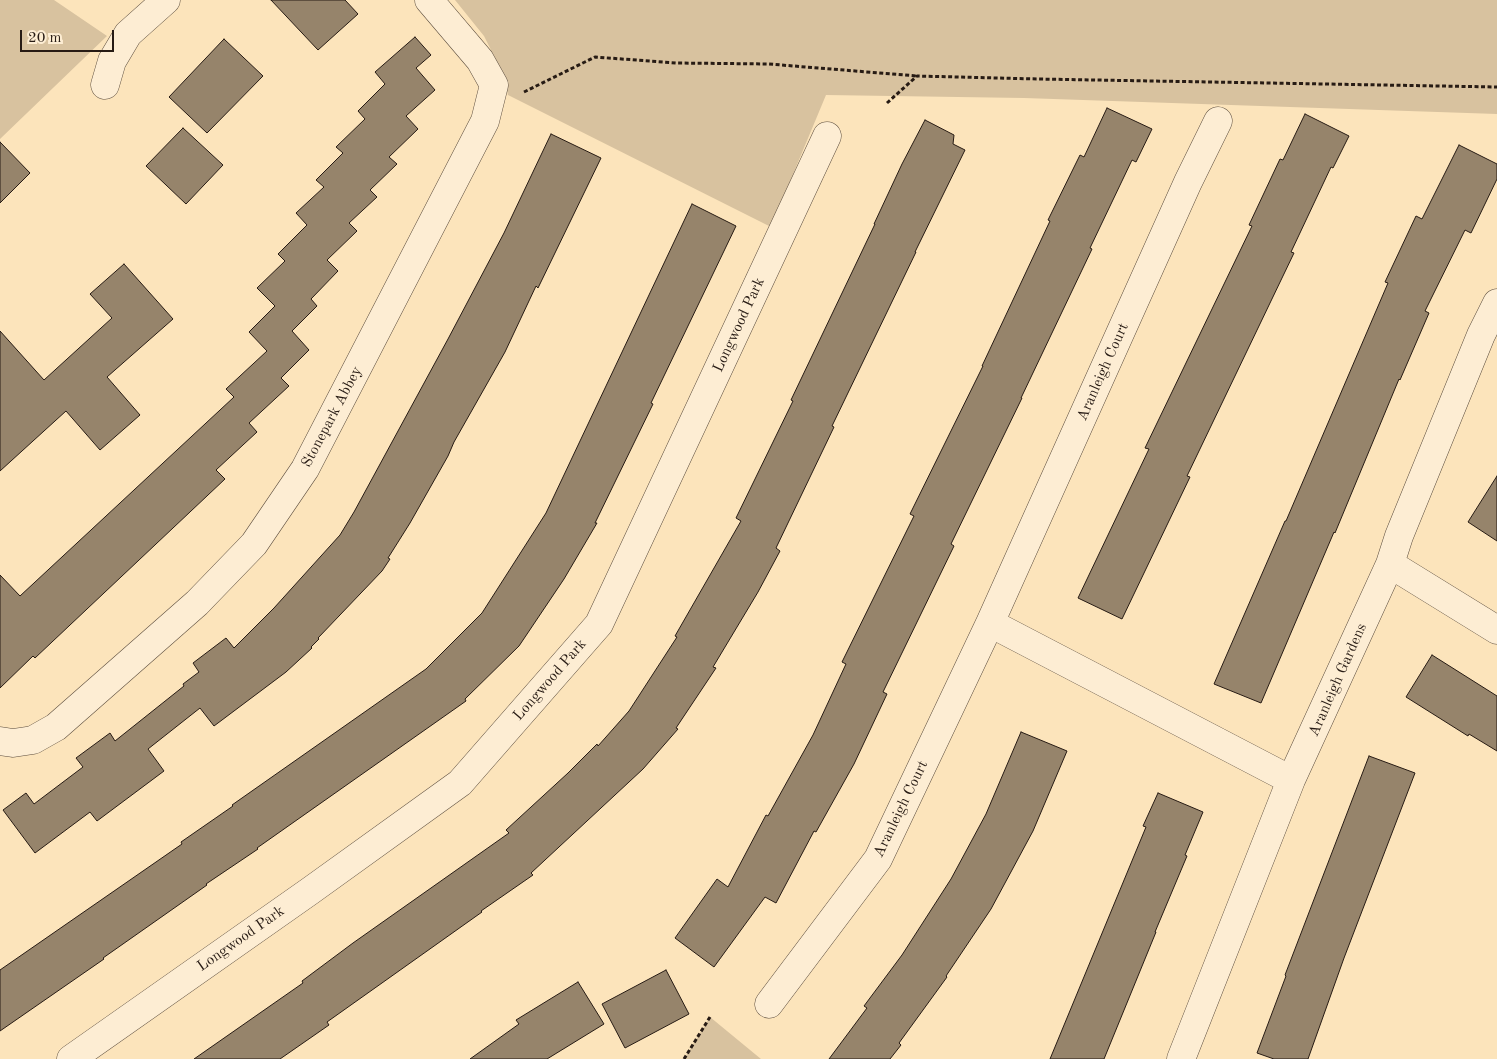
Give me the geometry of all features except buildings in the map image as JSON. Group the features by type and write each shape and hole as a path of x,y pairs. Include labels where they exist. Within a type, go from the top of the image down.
{"street":[{"path":"106,85 112,61 128,34 166,0"},
{"name":"Stonepark Abbey","path":"0,741 13,743 33,740 56,727 190,609 254,544 305,469 485,121 494,85 480,60 429,0"},
{"name":"Aranleigh Court","path":"769,1004 878,859 990,623 1188,182 1218,121"},
{"name":"Longwood Park","path":"71,1059 310,891 460,782 599,624 827,136"},
{"name":"Aranleigh Gardens","path":"1182,1059 1291,780 1312,738 1390,564 1402,527 1481,335 1497,303"},
{"path":"1390,564 1497,630"},
{"path":"990,623 1291,780"}],"path":[{"path":"524,92 594,57 676,63 769,64 917,76 1497,87"},
{"path":"887,104 917,76"},
{"path":"684,1059 710,1017"}],"shaded area":[{"path":"0,0 54,0 107,36 0,139"},
{"path":"455,0 1497,0 1497,114 1024,98 826,95 771,227 508,95 501,70 484,36"},
{"path":"710,1017 761,1059 684,1059"}]}
